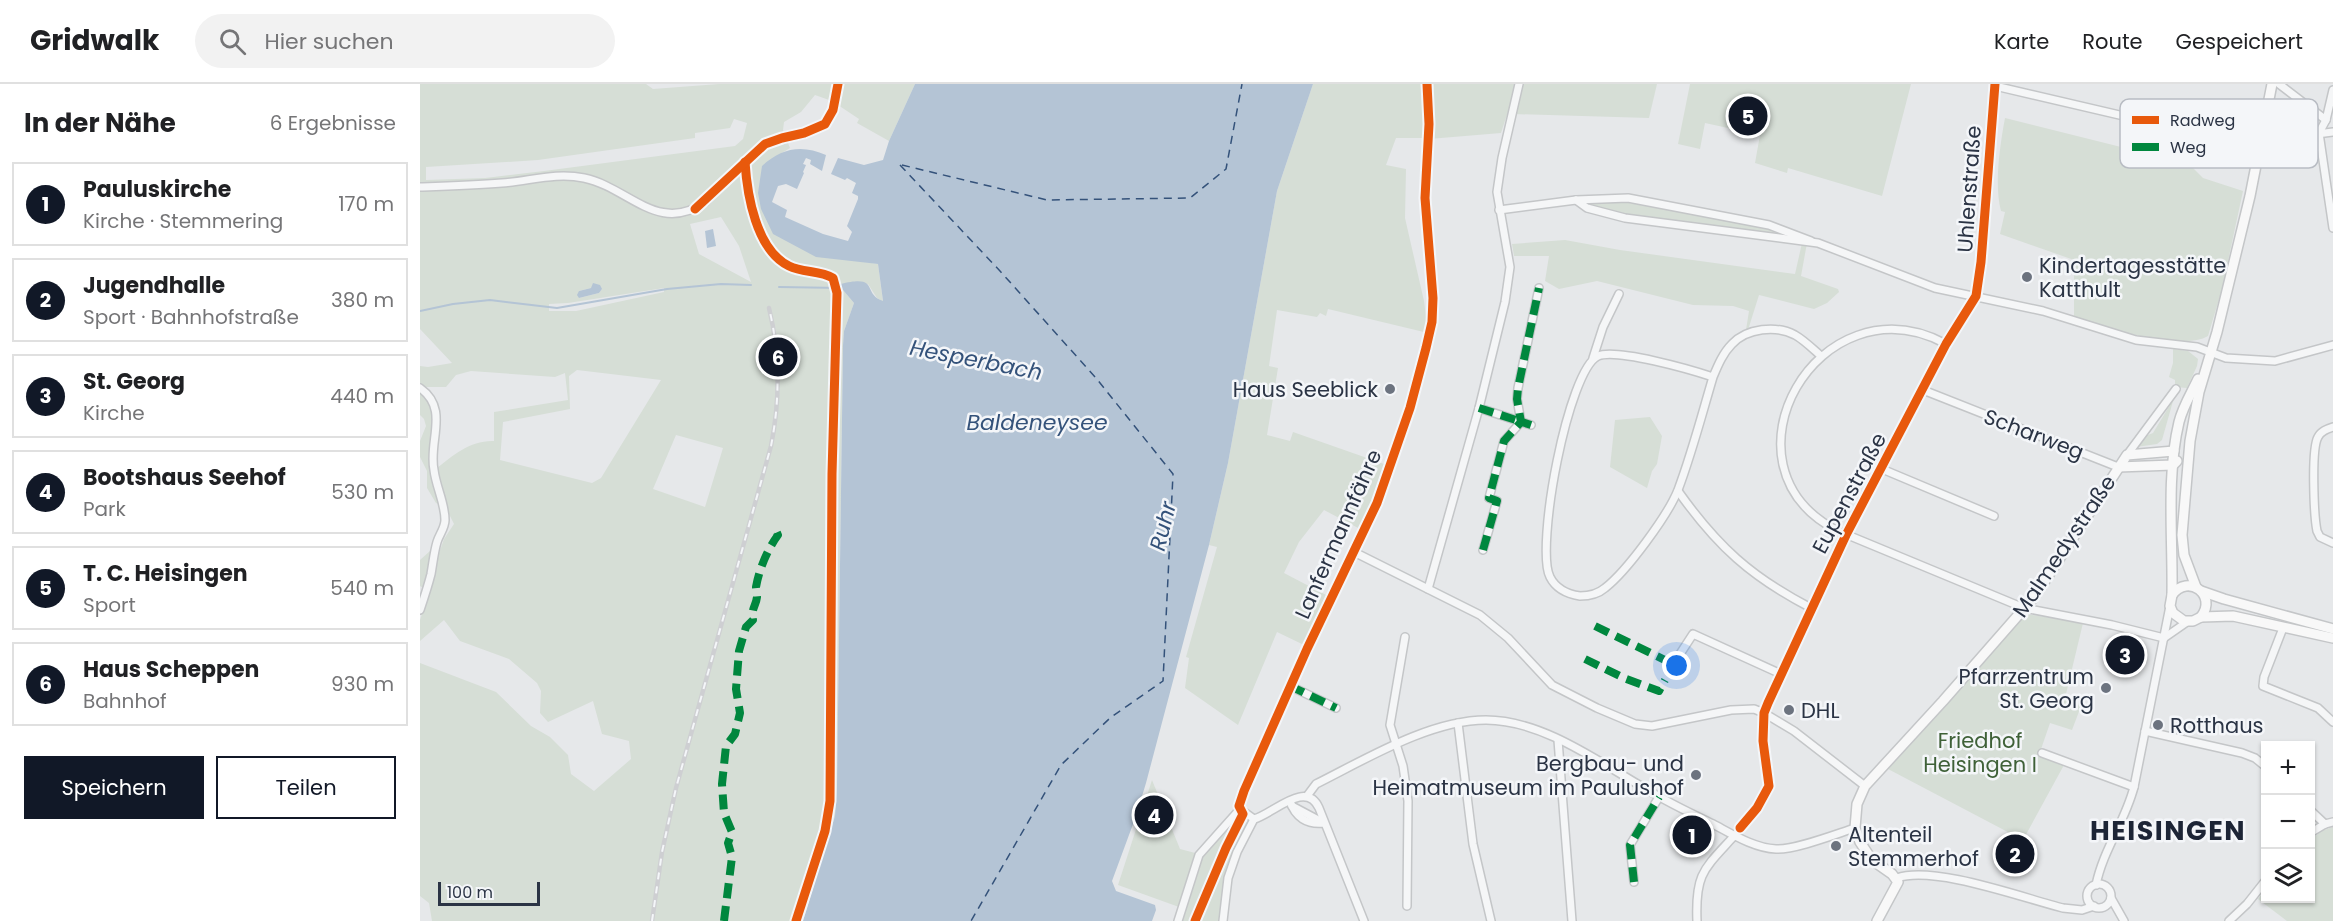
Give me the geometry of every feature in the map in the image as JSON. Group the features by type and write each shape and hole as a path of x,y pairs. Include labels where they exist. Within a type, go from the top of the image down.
{"main road":[{"path":"2269,99 2272,84"},
{"path":"2256,168 2217,332 2180,459 2170,606 2177,618 2187,622 2201,617 2233,615 2333,638"},
{"path":"2201,617 2206,604 2186,562 2183,545 2179,421 2210,353"},
{"path":"2127,455 2180,459"},
{"name":"Malmedystraße","path":"1864,786 2035,596 2086,520 2105,485 2127,455"},
{"name":"Scharweg","path":"2118,467 2180,459"},
{"path":"2172,594 2183,586 2199,589 2224,599 2333,629"},
{"path":"1864,786 1857,804 1855,828 1865,852 1897,878 1897,886 1877,921"}],"street":[{"path":"420,187 504,183 570,175 603,184 661,213 676,214 696,209 760,147 771,141 804,133 825,124 833,110 838,84"},
{"name":"Lanfermannfähre","path":"1178,921 1199,855 1240,810 1244,791 1290,686 1377,503 1410,408 1432,322 1433,275 1425,198 1429,124 1427,84"},
{"path":"1428,589 1502,321 1509,273 1507,246 1497,192 1502,158 1519,84"},
{"path":"2279,84 2299,99"},
{"path":"1995,85 2120,115"},
{"name":"Uhlenstraße","path":"1976,296 1981,262 1995,85"},
{"path":"2333,90 2326,120 2319,133 2333,228"},
{"path":"2318,114 2326,120"},
{"path":"2319,133 2333,132"},
{"path":"1499,210 1576,200 1613,198 1646,201 1769,225 1935,288 2043,311 2126,338 2197,347 2226,358 2266,362 2296,357 2333,345"},
{"path":"1612,214 1613,198"},
{"path":"1576,200 1587,208 1626,218 1818,243"},
{"path":"1521,422 1517,399 1518,388 1539,288"},
{"path":"1619,294 1603,327 1593,360 1582,376 1572,403 1555,468 1546,550 1547,568 1554,583 1562,590 1574,595 1594,594 1604,589 1658,524 1677,491 1713,377 1733,343 1745,335 1761,330 1788,332 1797,336 1821,356"},
{"name":"Eupenstraße","path":"1764,713 1810,608 1846,535 1946,344 1976,296"},
{"path":"1946,344 1913,331 1878,329 1858,334 1821,356 1795,389 1787,406 1781,440 1783,468 1793,491 1807,510 1828,526 1846,535 2024,609 2164,639 2187,622"},
{"path":"1593,360 1601,355 1616,355 1669,364 1713,377"},
{"path":"420,388 430,397 435,407 437,421 433,470 445,520 423,592 420,610"},
{"path":"2127,455 2176,389"},
{"name":"Scharweg","path":"1923,390 2118,467"},
{"path":"1479,408 1531,425"},
{"path":"1483,550 1497,501 1489,498 1494,472 1504,441 1521,422"},
{"path":"2333,427 2321,433 2316,442 2315,496 2318,535 2333,543"},
{"path":"1882,469 1994,516"},
{"path":"1677,491 1718,542 1746,568 1781,592 1810,608"},
{"path":"1354,552 1479,615 1497,627 1552,685 1571,696 1627,721 1652,726 1740,709 1754,709 1764,713 1827,755 1864,786"},
{"path":"2035,596 2041,611"},
{"path":"2096,885 2101,864 2128,809 2134,788 2170,606"},
{"path":"2283,628 2264,677 2263,686 2318,708 2333,722"},
{"path":"1680,654 1691,634 1696,634 1781,674"},
{"path":"1405,637 1390,725 1403,766 1409,808 1407,906"},
{"path":"1290,686 1336,708"},
{"path":"1740,828 1757,808 1769,786 1764,752 1764,713"},
{"path":"1310,798 1316,784 1420,734 1458,723 1484,720 1523,725 1558,740 1659,797 1760,846 1776,849 1855,828"},
{"path":"1458,723 1473,844 1479,878 1491,921"},
{"path":"2145,731 2242,753 2255,758 2261,763"},
{"path":"1558,740 1572,921"},
{"path":"2042,753 2134,788"},
{"path":"1223,921 1228,878 1237,852 1254,819 1291,803 1302,795 1310,798 1324,823 1364,921"},
{"path":"1634,882 1630,845 1659,797"},
{"path":"1291,803 1298,817 1315,824 1324,823"},
{"path":"1240,810 1254,819"},
{"path":"2315,815 2325,824"},
{"path":"2315,830 2333,822"},
{"path":"1697,921 1699,881 1710,863 1735,835"},
{"path":"2101,864 2105,885 2111,892 2111,898 2123,919"},
{"path":"1897,878 1905,875 1956,880 2063,908 2082,910 2094,906 2105,907 2123,919"},
{"path":"2074,908 2088,898 2090,888 2105,885"},
{"path":"2229,921 2247,904 2261,885"},
{"path":"2088,898 2094,906"},
{"path":"2105,907 2111,898"}],"green space":[{"path":"420,84 646,84 653,89 719,84 915,84 889,141 857,123 859,119 832,101 815,95 801,112 784,122 783,130 790,148 777,156 761,209 865,262 878,264 883,302 877,298 868,284 843,290 854,303 844,331 843,345 837,785 835,816 803,921 432,921 429,903 420,896 420,663 496,692 531,726 550,737 568,755 571,774 594,791 631,759 629,741 602,734 593,701 548,722 540,713 541,691 537,683 509,659 460,641 444,620 420,641 420,620 429,592 420,586 420,560 430,551 438,556 444,539 454,524 436,469 470,446 494,441 494,412 568,400 565,373 555,377 471,371 456,375 446,387 422,387 433,408 436,423 430,452 439,504 436,503 427,488 427,471 420,457 420,441 426,426 420,415 420,366 452,363 420,329","holes":["734,119 747,123 743,139 735,146 485,178 426,180 426,167 538,160 695,138 695,133 730,128","721,217 739,246 751,282 699,254 690,224","591,288 602,289 599,293 579,298 579,291","664,288 664,292 576,311 549,311 549,304","577,370 661,380 601,478 592,483 500,460 503,422 570,409 569,376","676,435 723,448 705,507 653,489"]},
{"path":"1313,84 1425,84 1425,138 1396,138 1386,165 1406,169 1405,218 1424,301 1428,333 1328,309 1326,316 1320,313 1317,317 1277,310 1269,366 1278,368 1267,435 1290,441 1293,432 1387,465 1360,529 1324,510 1299,542 1284,573 1328,596 1304,645 1277,632 1238,725 1185,688 1189,658 1186,657 1217,547 1209,545 1228,463 1277,191"},
{"path":"1427,84 1517,84 1501,133 1429,139"},
{"path":"1520,84 1657,84 1649,118 1513,114"},
{"path":"1690,84 1911,84 1882,196 1788,168 1787,173 1755,163 1760,135 1705,123 1700,149 1678,144"},
{"path":"2005,118 2120,147 2120,168 2193,168 2203,178 2243,191 2222,289 2208,336 2196,340 2161,340 2122,332 2074,317 2074,260 2000,234 2005,212 2001,211 1998,189"},
{"path":"1612,200 1771,228 1813,242 1628,216 1595,208 1582,202"},
{"path":"1565,240 1620,250 1795,274 1802,243 1807,243 1801,276 1838,289 1839,292 1827,303 1814,309 1759,295 1748,330 1746,330 1749,311 1733,306 1693,305 1597,281 1559,289 1545,281 1549,256 1514,256 1512,244"},
{"path":"2173,349 2188,351 2198,359 2187,388 2175,387 2175,380 2169,377 2173,363"},
{"path":"2175,394 2162,440 2157,444 2136,447 2143,437 2153,433 2170,405 2166,405"},
{"path":"1650,417 1662,436 1657,464 1652,471 1647,488 1610,467 1615,420"},
{"name":"Friedhof Heisingen I","path":"2026,614 2083,623 2066,694 2083,701 2072,730 2050,723 2039,755 2064,765 2023,840 1888,769"},
{"path":"1152,780 1180,849 1199,854 1179,907 1118,885"},
{"path":"1236,816 1255,827 1233,872 1222,921 1180,921 1201,856"},
{"path":"2333,827 2333,921 2287,921 2263,903 2315,903 2315,836 2318,832"}],"water":[{"name":"Baldeneysee","path":"915,84 1313,84 1277,191 1228,463 1209,545 1146,783 1112,881 1116,891 1155,905 1156,910 1152,921 803,921 835,816 837,785 843,345 844,331 854,303 843,290 840,290 840,284 861,281 866,283 873,294 883,301 878,264 816,257 773,234 761,209 758,193 762,166 777,155 800,149 826,155 822,171 810,164 811,160 806,158 803,164 806,165 804,173 797,189 786,184 778,186 772,202 787,210 785,217 823,234 848,241 852,232 847,226 858,199 858,196 852,193 856,183 831,174 838,158 864,165 883,160 889,141"},
{"path":"713,229 716,246 707,248 705,231"},
{"path":"593,283 600,285 602,289 599,293 579,298 577,295 579,291 591,288"}],"waterway":[{"name":"Hesperbach","path":"420,311 490,300 557,308 667,289 721,284 751,285"},
{"name":"Hesperbach","path":"779,287 842,288"}],"ferry route":[{"path":"902,165 1047,200 1190,198 1226,169 1242,84"},
{"path":"900,165 1000,271 1096,378 1173,474 1163,681 1110,718 1061,765 971,921"}],"railway":[{"path":"652,921 662,852 676,788 771,446 778,377 769,308"}],"marked path":[{"path":"1483,550 1497,501 1489,498 1504,441 1521,422 1517,399 1518,388 1539,288"},
{"path":"1479,408 1531,425"},
{"path":"724,921 732,857 728,843 732,832 724,813 722,784 726,746 735,734 740,713 736,689 739,651 746,627 753,620 757,597 756,587 761,567 778,535 774,526"},
{"path":"1595,626 1673,664"},
{"path":"1585,659 1624,678 1659,691 1665,680"},
{"path":"1290,686 1336,708"},
{"path":"1634,882 1630,845 1659,797"}],"cycle path":[{"path":"695,209 765,144 804,133 825,124 833,110 838,84"},
{"path":"1195,921 1243,814 1239,806 1244,791 1307,649 1377,503 1410,408 1432,322 1433,298 1425,198 1429,124 1427,84"},
{"path":"1740,828 1757,808 1769,786 1763,741 1764,713 1768,703 1846,535 1946,344 1976,296 1981,262 1995,84"},
{"path":"745,162 748,190 755,220 768,248 789,266 833,278 837,293 832,474 830,801 825,831 796,921"}],"place":[{"name":"T. C. Heisingen","path":"1748,116"},
{"name":"Kindertagesstätte Katthult","path":"2027,277"},
{"name":"Haus Scheppen","path":"778,357"},
{"name":"Haus Seeblick","path":"1390,389"},
{"name":"St. Georg","path":"2125,655"},
{"name":"Pfarrzentrum St. Georg","path":"2106,688"},
{"name":"DHL","path":"1789,710"},
{"name":"Rotthaus","path":"2158,725"},
{"name":"Bergbau- und Heimatmuseum im Paulushof","path":"1696,775"},
{"name":"Bootshaus Seehof","path":"1154,815"},
{"name":"Pauluskirche","path":"1692,835"},
{"name":"Altenteil Stemmerhof","path":"1836,846"},
{"name":"Jugendhalle","path":"2015,854"}],"district":[{"name":"HEISINGEN","path":"2168,830"}],"water label":[{"name":"Ruhr","path":"1163,526"}]}
